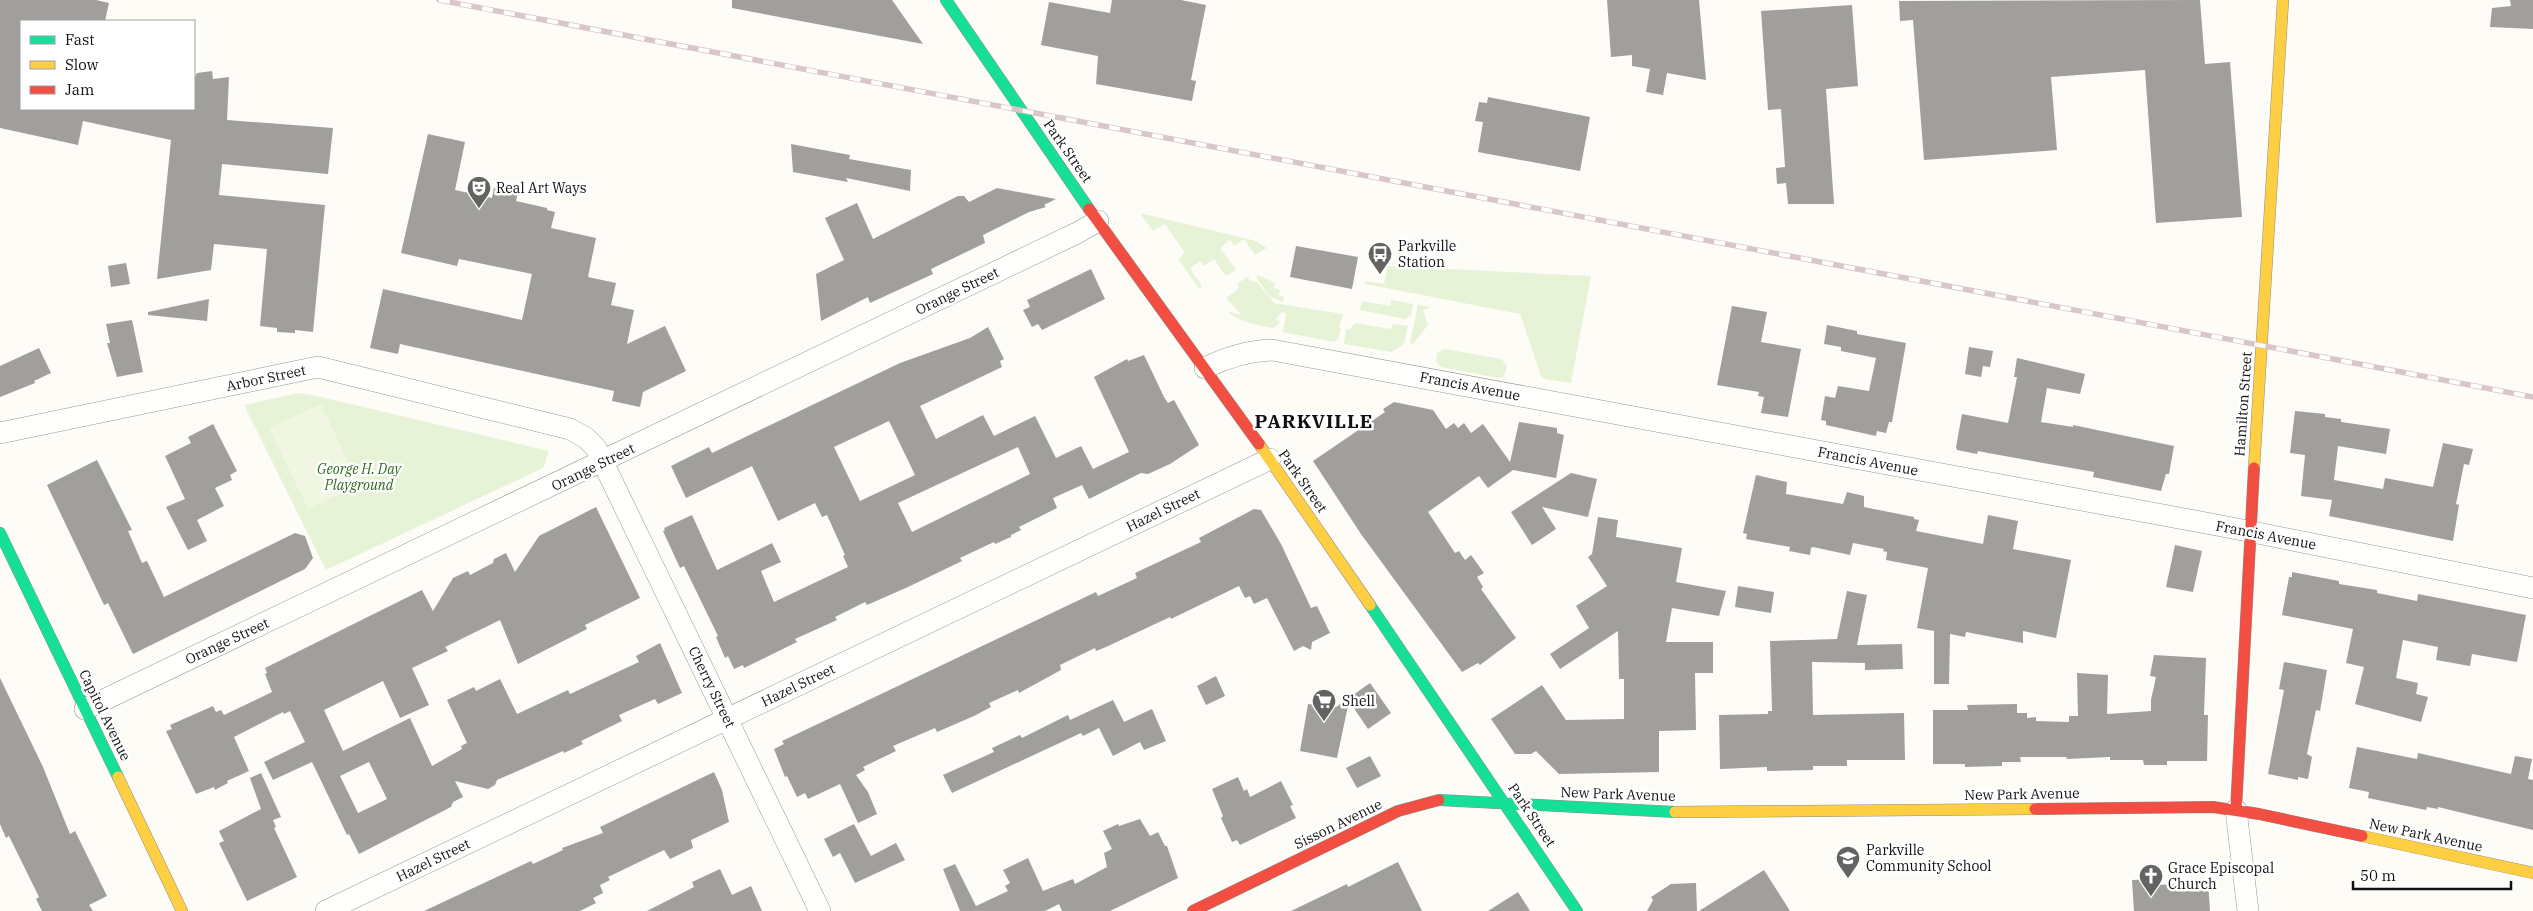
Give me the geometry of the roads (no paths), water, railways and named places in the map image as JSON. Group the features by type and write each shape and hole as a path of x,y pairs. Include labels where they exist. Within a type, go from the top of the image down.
{"main road":[{"name":"Park Street","path":"946,0 1098,221 1270,459 1506,802 1576,911"},
{"name":"Hamilton Street","path":"2236,810 2250,532 2282,0"},
{"name":"Capitol Avenue","path":"0,533 182,911"},
{"name":"Sisson Avenue","path":"1193,911 1398,811 1416,805 1456,799 1506,802"},
{"name":"New Park Avenue","path":"1506,802 1614,810 1703,812 2213,807 2236,810 2533,873"}],"street":[{"name":"Orange Street","path":"85,709 603,462 1077,233 1098,221"},
{"name":"Francis Avenue","path":"1205,368 1226,358 1249,351 1272,350 2250,532 2533,588"},
{"name":"Arbor Street","path":"0,433 318,367 570,429 586,438 596,448 603,462"},
{"name":"Hazel Street","path":"326,911 1270,459"},
{"name":"Cherry Street","path":"603,462 820,911"},
{"path":"2236,810 2248,911"}],"railway":[{"path":"439,0 2533,397"}],"place":[{"name":"Real Art Ways","path":"479,209"},
{"name":"Parkville Station","path":"1380,275"},
{"name":"Shell","path":"1324,722"},
{"name":"Parkville Community School","path":"1848,879"},
{"name":"Grace Episcopal Church","path":"2151,897"}],"district":[{"name":"PARKVILLE","path":"1314,421"}],"park label":[{"name":"George H. Day Playground","path":"359,478"}]}
